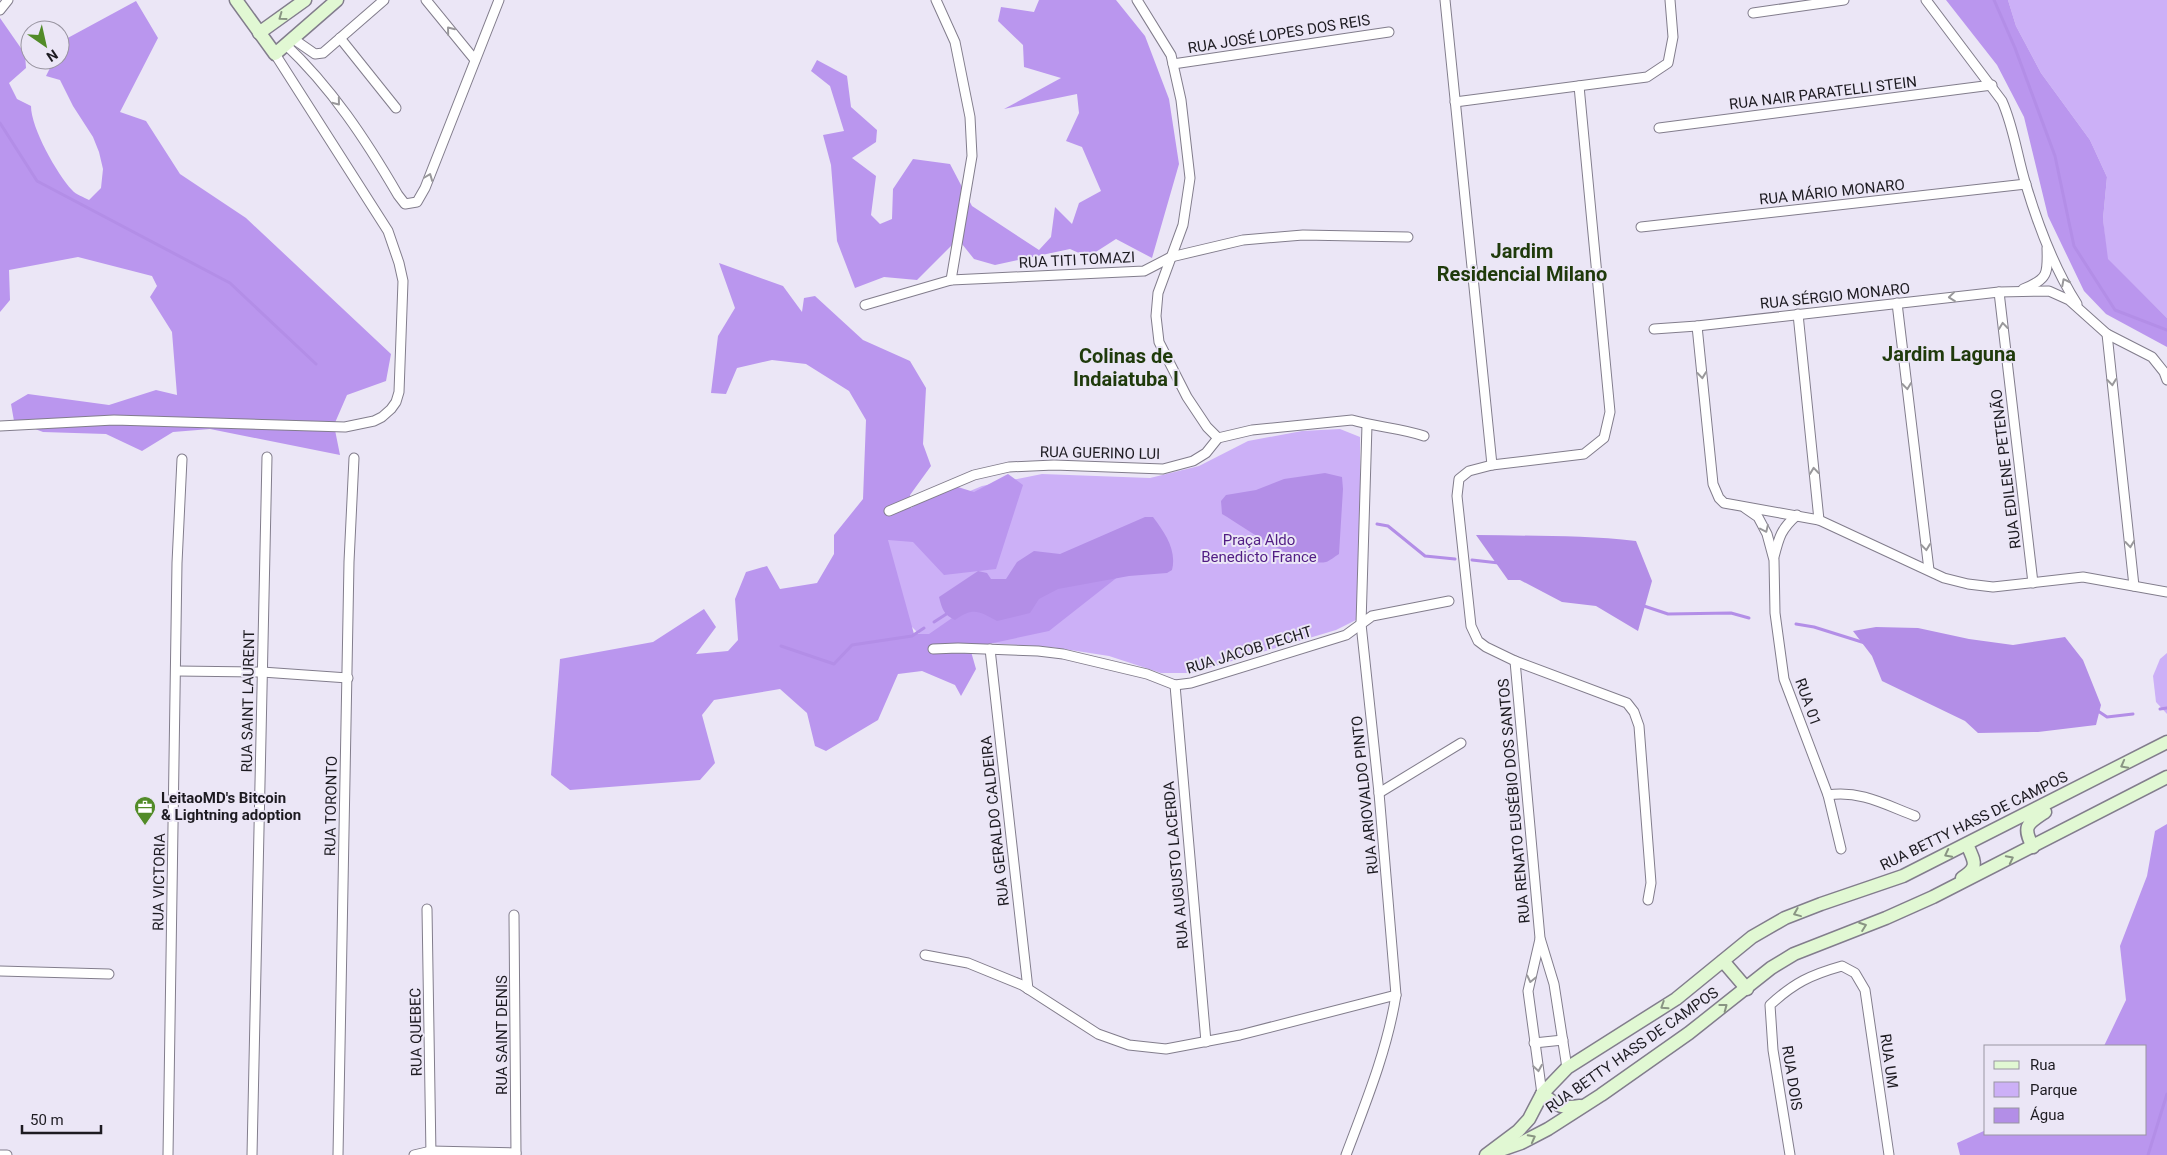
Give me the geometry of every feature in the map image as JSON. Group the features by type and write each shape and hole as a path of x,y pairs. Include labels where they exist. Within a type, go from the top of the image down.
{"street":[{"path":"0,10 8,0"},
{"path":"0,426 114,420 345,428 374,421 391,409 399,392 403,281 394,247 380,217 274,54 236,0"},
{"path":"274,54 337,0"},
{"path":"288,41 315,54 323,53 384,0"},
{"path":"426,0 475,60"},
{"path":"288,41 347,114 405,204 417,202 425,188 499,0"},
{"path":"936,0 955,42 970,117 972,146 972,156 951,280"},
{"path":"1137,0 1171,55 1181,100 1190,178 1183,225 1158,293 1156,316 1159,342 1187,397 1207,427 1218,438 1252,430 1352,420 1368,425 1405,430 1424,436"},
{"path":"1445,0 1492,465"},
{"path":"1455,102 1647,77 1668,63 1674,37 1670,0"},
{"path":"1753,13 1844,0"},
{"path":"1926,0 2002,100 2011,119 2026,184 2047,245 2073,298 2086,316"},
{"path":"260,33 303,1 318,16"},
{"name":"RUA JOSÉ LOPES DOS REIS","path":"1173,64 1389,32"},
{"path":"340,38 396,108"},
{"name":"RUA NAIR PARATELLI STEIN","path":"1659,128 1992,85"},
{"path":"1579,86 1610,412 1604,438 1584,454 1492,465 1463,474 1457,488 1471,626 1478,641 1515,661 1627,703 1634,712 1639,726 1651,883 1648,900"},
{"name":"RUA MÁRIO MONARO","path":"1641,227 2026,184"},
{"name":"RUA TITI TOMAZI","path":"866,305 951,280 1144,271 1171,257 1243,240 1303,235 1408,237"},
{"path":"2018,290 2038,283 2045,277 2048,268 2047,245"},
{"path":"2018,290 2050,291 2060,294 2107,334 2152,357 2164,372 2167,380"},
{"name":"RUA SÉRGIO MONARO","path":"1654,329 1698,326 2018,290"},
{"name":"RUA EDILENE PETENÃO","path":"1999,292 2033,583"},
{"path":"1897,303 1929,570"},
{"path":"1798,314 1819,520"},
{"path":"1698,326 1713,484 1719,498 1727,504 1819,520 1944,578 1968,584 1993,587 2083,577 2167,592"},
{"path":"2107,334 2134,586"},
{"name":"RUA ARIOVALDO PINTO","path":"1346,1155 1379,1068 1392,1025 1396,995 1379,793 1361,624 1368,425"},
{"name":"RUA GUERINO LUI","path":"889,511 974,476 1009,467 1054,465 1163,469 1193,461 1206,452 1218,438"},
{"name":"RUA SAINT LAURENT","path":"252,1155 267,457"},
{"name":"RUA TORONTO","path":"338,1155 349,562 354,458"},
{"name":"RUA VICTORIA","path":"168,1155 177,672 177,563 182,459"},
{"name":"RUA 01","path":"1743,506 1764,525 1774,560"},
{"name":"RUA 01","path":"1797,515 1780,533 1774,560 1775,613 1784,679 1828,795 1841,849"},
{"name":"RUA JACOB PECHT","path":"933,649 990,649 1064,654 1147,674 1174,685 1191,683 1346,635 1372,616 1449,601"},
{"name":"RUA GERALDO CALDEIRA","path":"990,649 1028,989"},
{"name":"RUA RENATO EUSÉBIO DOS SANTOS","path":"1515,661 1540,938 1554,984 1567,1068"},
{"path":"177,672 262,672 348,678"},
{"name":"RUA AUGUSTO LACERDA","path":"1174,685 1206,1042"},
{"name":"RUA BETTY HASS DE CAMPOS","path":"1486,1155 1518,1131 1528,1119 1542,1094 1567,1068 1676,999 1752,937 1785,918 1903,876 2167,742"},
{"path":"1379,793 1461,743"},
{"name":"RUA BETTY HASS DE CAMPOS","path":"1486,1155 1521,1143 1548,1129 1586,1105 1689,1033 1771,968 1794,954 1886,918 1933,897 2167,776"},
{"path":"2032,847 2026,829 2029,823 2089,783"},
{"path":"1828,795 1839,793 1862,795 1915,816"},
{"path":"1933,897 1973,870 1974,861 1967,844"},
{"name":"RUA QUEBEC","path":"428,909 431,1153"},
{"name":"RUA SAINT DENIS","path":"514,915 516,1154"},
{"name":"RUA RENATO EUSÉBIO DOS SANTOS","path":"1540,938 1528,991 1542,1094"},
{"path":"925,955 968,963 1028,989 1098,1034 1129,1045 1166,1049 1206,1042 1396,995"},
{"path":"1723,961 1746,989"},
{"name":"RUA UM","path":"1770,1005 1789,987 1817,973 1842,966 1855,973 1865,990 1889,1155"},
{"path":"0,971 110,974"},
{"name":"RUA DOIS","path":"1770,1005 1773,1050 1790,1155"},
{"path":"1534,1043 1563,1040"},
{"path":"1542,1094 1565,1108 1586,1105"},
{"path":"414,1155 431,1153 516,1154"},
{"path":"0,1155 7,1155"}],"green space":[{"path":"2008,0 2167,0 2167,318 2107,259 2103,219 2107,177 2090,140 2041,73 2016,26"},
{"name":"Praça Aldo Benedicto France","path":"1340,429 1360,437 1360,618 1336,630 1192,673 1161,673 1109,656 1051,647 988,643 928,643 908,623 867,534 982,486 1042,474 1150,478 1199,466 1248,441 1302,431"},
{"path":"2167,653 2167,714 2156,702 2153,676 2160,659"}],"shaded area":[{"path":"1039,0 1116,0 1145,36 1169,99 1179,164 1152,258 1116,239 1088,257 1070,249 995,265 974,259 958,239 917,280 884,277 855,288 837,241 831,165 823,135 844,131 830,86 811,71 817,60 847,76 851,107 877,130 876,142 852,158 876,176 871,215 880,224 892,219 893,189 913,159 950,164 972,206 1039,250 1051,237 1055,207 1072,224 1079,203 1101,191 1082,147 1066,141 1079,113 1077,94 1004,109 1061,78 1024,67 1023,45 998,21 1001,7 1034,12"},
{"path":"1946,0 2008,0 2016,26 2041,73 2090,140 2107,177 2103,219 2108,259 2167,318 2167,347 2106,314 2084,291 2048,216 2024,117 1997,65"},
{"path":"136,1 158,38 120,112 146,121 180,174 246,218 391,354 386,381 347,395 334,425 340,455 210,429 173,432 142,451 106,434 43,432 14,421 11,404 28,394 109,405 156,390 177,395 172,332 150,297 157,286 152,276 78,257 9,270 10,300 0,312 0,18 20,47 20,70 24,70 9,83 17,99 31,106 35,126 40,138 59,173 74,192 89,200 101,188 103,169 99,152 93,137 73,106 60,80 46,76 49,70 70,70 70,37"},
{"path":"719,263 783,286 802,312 804,298 815,296 863,340 910,361 926,388 923,444 931,466 910,495 911,508 948,484 974,492 1008,474 1023,485 996,569 944,575 913,542 888,540 914,634 929,634 978,600 1058,579 1124,572 1049,631 970,648 976,669 961,696 955,685 922,671 898,674 878,720 826,751 815,746 807,713 780,689 714,700 702,715 715,763 700,780 570,790 551,775 560,659 653,642 704,609 716,627 696,654 728,651 738,640 735,599 746,572 767,566 780,589 817,583 834,554 834,535 863,499 866,420 849,391 806,364 772,360 737,368 726,394 711,393 718,336 735,308"},
{"path":"2167,824 2167,1155 1960,1155 1957,1143 1984,1131 1984,1135 2147,1135 2147,1045 2104,1045 2126,1000 2120,946 2147,876 2155,831"}],"water":[{"path":"1325,473 1342,477 1343,489 1339,554 1326,562 1302,559 1288,553 1222,514 1221,501 1226,495 1256,490 1284,479"},
{"path":"1145,517 1153,517 1169,542 1173,563 1172,570 1167,573 1129,576 1058,589 1039,599 1030,613 997,621 976,612 967,613 955,620 948,616 942,608 939,597 978,571 987,573 991,579 1006,579 1017,562 1034,551 1060,554"},
{"path":"1476,535 1576,537 1636,541 1652,581 1638,631 1596,606 1562,602 1520,580 1508,580"},
{"path":"1876,627 1918,628 1969,639 2013,645 2065,637 2083,660 2101,705 2096,725 2038,732 1978,733 1965,721 1882,681 1872,656 1853,631"}],"waterway":[{"path":"1994,0 2015,48 2055,156 2074,246 2115,310 2167,330"},
{"path":"0,123 37,181 230,283 316,364"},
{"path":"1377,524 1388,526 1425,556 1455,559"},
{"path":"1472,560 1499,563"},
{"path":"1641,605 1668,614 1731,613 1749,618"},
{"path":"934,622 948,613"},
{"path":"1796,624 1814,627 1865,643"},
{"path":"781,646 834,664 852,645 912,636 924,628"},
{"path":"2160,709 2167,708"},
{"path":"2098,711 2107,717 2133,714"},
{"path":"2148,1155 2167,1094"}],"place":[{"name":"LeitaoMD's Bitcoin & Lightning adoption","path":"145,826"}],"district":[{"name":"Jardim Residencial Milano","path":"1522,262"},
{"name":"Jardim Laguna","path":"1949,354"},
{"name":"Colinas de Indaiatuba I","path":"1126,368"}]}
